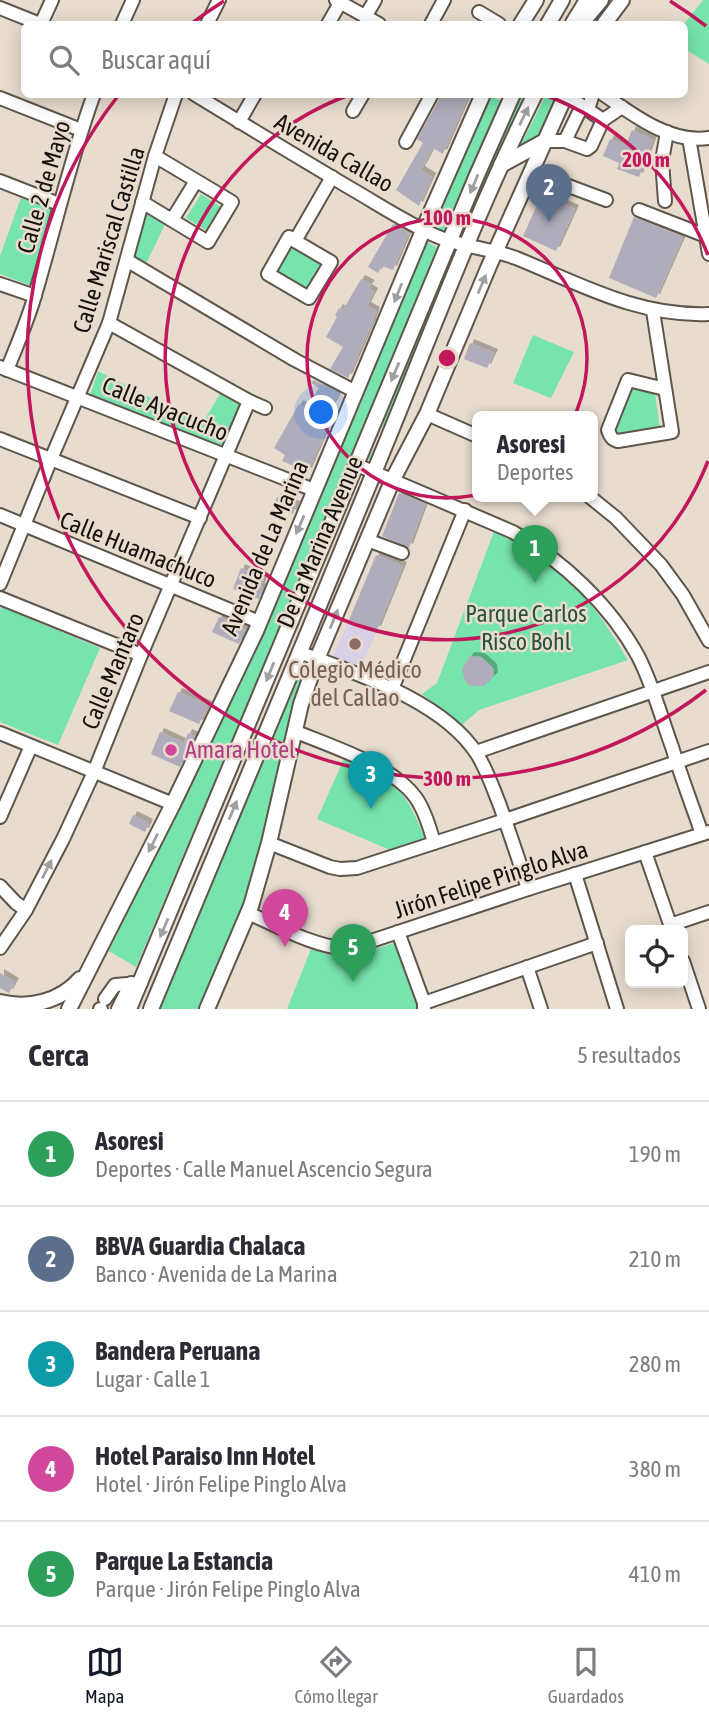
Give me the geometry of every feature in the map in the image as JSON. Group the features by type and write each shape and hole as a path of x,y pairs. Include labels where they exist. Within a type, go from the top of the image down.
{"main road":[{"path":"523,21 536,0"},
{"path":"550,21 562,0"},
{"path":"574,21 587,0"},
{"path":"584,21 601,0"},
{"path":"606,21 622,0"},
{"name":"Avenida de La Marina","path":"69,1009 173,804 259,622 481,98"},
{"name":"De La Marina Avenue","path":"130,1009 136,983 357,465 508,98"},
{"name":"De La Marina Avenue","path":"151,1009 467,246 533,98"},
{"path":"207,1009 248,913 269,843 301,704 317,659 393,479 427,414 565,98"},
{"path":"501,165 545,141"},
{"path":"1,1006 43,1002 69,989 88,970"}],"street":[{"path":"42,21 52,0"},
{"path":"123,21 133,0"},
{"path":"208,21 219,0"},
{"path":"365,17 375,0"},
{"path":"433,21 444,0"},
{"path":"329,21 338,1 373,21"},
{"path":"0,8 33,21"},
{"path":"479,12 494,21"},
{"path":"0,98 81,130"},
{"name":"Calle 2 de Mayo","path":"4,368 35,296 59,204 93,98"},
{"name":"Calle Mariscal Castilla","path":"0,584 109,323 155,156 175,98"},
{"name":"Avenida Callao","path":"200,98 423,230 467,246 496,251 623,303 653,311 709,314"},
{"path":"239,122 253,98"},
{"path":"353,111 361,98"},
{"path":"406,142 430,98"},
{"path":"570,98 603,120"},
{"path":"565,141 591,98"},
{"path":"609,98 667,132 689,138 709,138"},
{"path":"545,141 565,141 587,149 603,120 622,107"},
{"path":"665,201 662,161 667,132"},
{"path":"689,138 709,254"},
{"path":"142,202 208,242 232,202 155,156"},
{"path":"531,172 606,200"},
{"path":"295,241 332,177"},
{"path":"0,181 59,204"},
{"path":"173,220 196,181"},
{"path":"639,210 706,236"},
{"path":"289,237 295,241 331,262 309,298 268,274 289,237"},
{"path":"128,261 295,360 356,392"},
{"path":"0,284 35,296"},
{"path":"653,311 672,432 618,442 614,440 608,430 628,380 665,389"},
{"path":"109,323 265,408"},
{"name":"Calle Ayacucho","path":"4,368 314,490"},
{"name":"Calle Mantaro","path":"0,948 26,910 94,772 249,401"},
{"path":"427,414 472,434"},
{"path":"0,439 200,518"},
{"path":"357,465 465,510 530,542 571,574 615,620 637,656 653,691 677,763 706,833"},
{"path":"596,502 616,518 661,565 683,595 709,641"},
{"path":"392,689 465,510"},
{"name":"Calle Huamachuco","path":"0,515 259,622"},
{"path":"367,540 402,554"},
{"path":"0,598 141,655"},
{"path":"299,652 392,689 420,704 458,731 476,752 487,773 528,889"},
{"path":"476,752 709,672"},
{"path":"294,731 383,770 403,783 415,796 423,811 434,843"},
{"path":"0,733 173,804"},
{"path":"0,817 31,746"},
{"path":"269,843 330,867 357,867 709,751"},
{"name":"Jirón Felipe Pinglo Alva","path":"248,913 310,941 347,949 706,833"},
{"path":"645,852 670,925"},
{"path":"575,874 617,1009"},
{"path":"0,886 26,910"},
{"path":"678,925 709,912"},
{"path":"398,932 424,1006 597,943"},
{"path":"527,967 541,1009"},
{"path":"688,976 699,1009"},
{"path":"102,1005 115,985 136,983"},
{"path":"118,1009 136,983"},
{"path":"694,995 709,990"}],"shaded area":[{"name":"Colegio Médico del Callao","path":"349,621 377,631 360,669 332,657"}],"green space":[{"path":"703,0 709,0 709,64 688,51 686,21"},
{"path":"488,98 503,102 446,234 432,226"},
{"path":"518,98 528,98 468,234 458,231"},
{"path":"544,98 562,98 542,138 519,148"},
{"path":"201,194 224,209 209,232 186,218"},
{"path":"21,198 52,208 32,286 0,274 0,256"},
{"path":"146,211 166,222 145,266 135,258"},
{"path":"427,242 440,249 136,967 109,951 267,625"},
{"path":"291,246 321,265 306,290 275,271"},
{"path":"448,255 458,257 374,461 368,459 381,435 385,414"},
{"path":"533,335 574,352 551,398 513,383"},
{"path":"98,371 202,424 220,394 244,406 223,447 90,395"},
{"path":"632,384 655,393 660,429 617,437 612,431"},
{"name":"Parque Carlos Risco Bohl","path":"495,529 540,558 571,583 600,616 628,660 479,710 462,725 422,694 437,683"},
{"path":"2,607 100,648 58,745 0,722"},
{"path":"296,672 305,674 264,842 244,906 201,1009 158,1009"},
{"path":"344,759 396,787 411,807 425,838 390,850 317,819"},
{"path":"394,943 418,1009 287,1009 311,949 333,956 353,956"}],"building":[{"path":"440,98 467,99 443,154 433,148 421,170 432,177 419,206 396,190 423,143 417,139"},
{"path":"632,130 653,140 639,177 617,169 619,163 603,156 610,139 626,145"},
{"path":"542,194 575,209 556,251 523,236"},
{"path":"634,217 683,237 656,298 609,278"},
{"path":"393,224 410,234 393,270 382,266 378,273 368,267"},
{"path":"361,279 371,284 368,288 374,292 367,306 376,311 348,378 330,369 343,347 326,337 339,308 343,310"},
{"path":"470,343 494,353 487,368 464,359"},
{"path":"314,380 339,393 330,410 334,412 308,472 282,461 285,455 274,448 299,404 307,408 319,388 311,383"},
{"path":"399,493 425,504 409,548 382,536"},
{"path":"277,497 296,505 293,514 273,506"},
{"path":"376,555 403,566 377,630 349,620"},
{"path":"241,568 264,578 259,599 233,589"},
{"path":"219,617 245,629 239,644 212,632"},
{"path":"470,656 481,657 493,668 494,676 484,686 470,686 465,681 462,669"},
{"path":"178,692 208,705 199,724 169,711"},
{"name":"Amara Hotel","path":"160,732 184,743 188,733 195,736 180,767 151,754"},
{"path":"133,815 149,823 145,832 129,824"},
{"path":"0,973 15,982 9,993 0,988"}],"place":[{"name":"BBVA Guardia Chalaca","path":"549,222"},
{"name":"Asoresi","path":"535,583"},
{"name":"Colegio Médico del Callao","path":"355,644"},
{"name":"Amara Hotel","path":"171,750"},
{"name":"Bandera Peruana","path":"371,809"},
{"name":"Hotel Paraiso Inn Hotel","path":"285,947"},
{"name":"Parque La Estancia","path":"353,982"}]}
